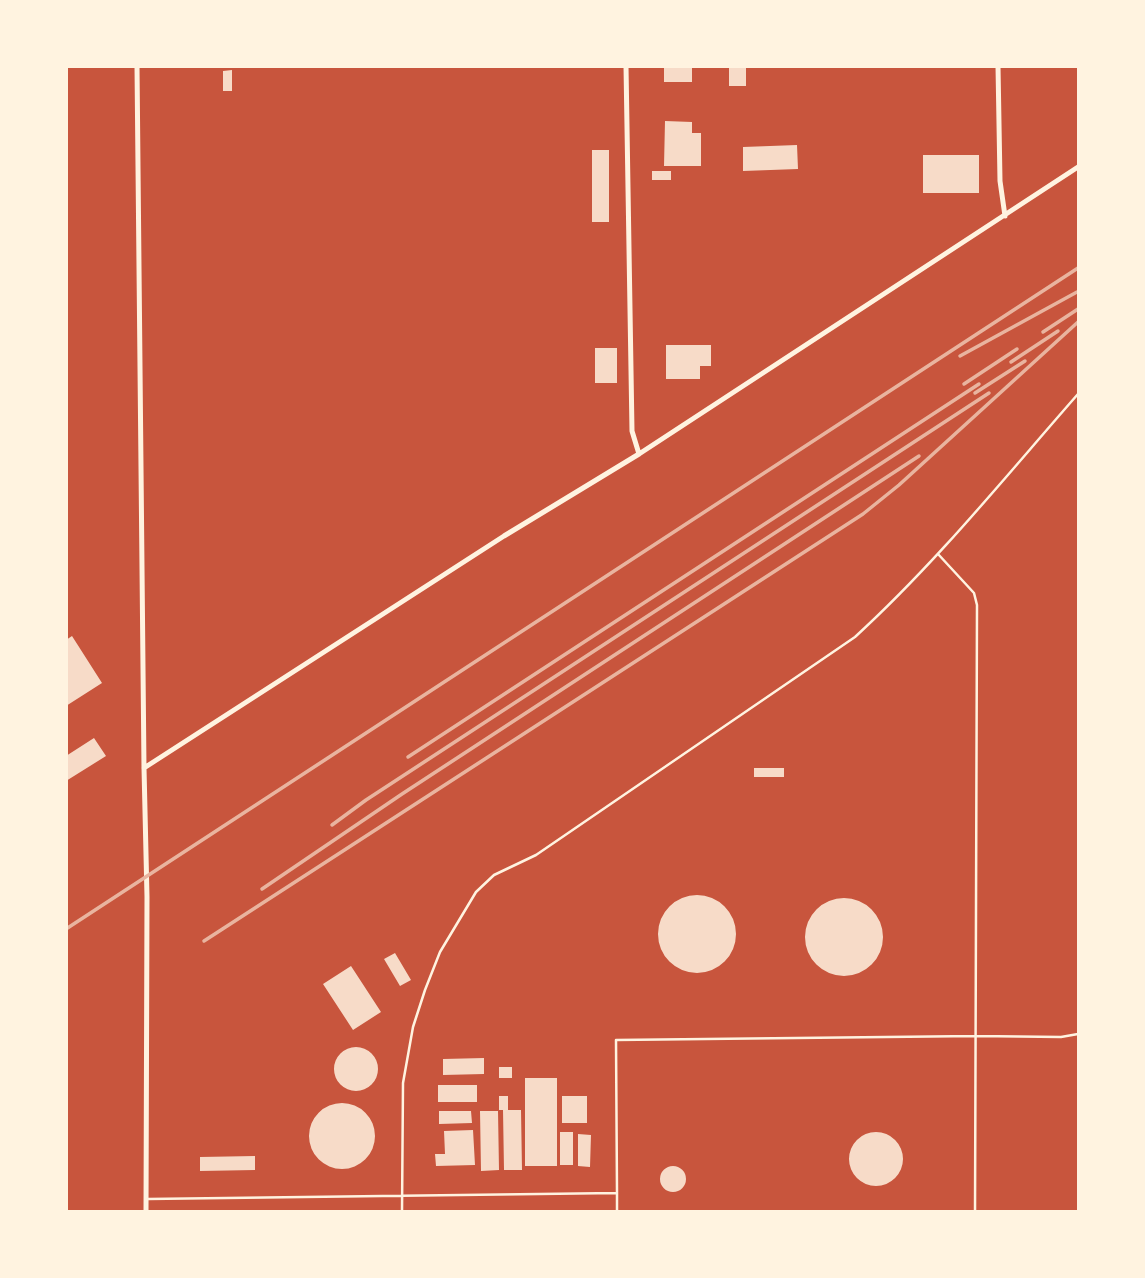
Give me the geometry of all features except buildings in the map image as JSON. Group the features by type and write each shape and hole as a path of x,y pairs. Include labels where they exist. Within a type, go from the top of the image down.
{"street":[{"path":"137,66 147,897 146,1212"},
{"path":"626,66 632,431 639,454"},
{"path":"998,66 1000,181 1005,216"},
{"path":"144,768 503,536 639,454 1079,167"}],"lane":[{"path":"402,1212 403,1083 413,1027 440,951 476,892 494,875 536,855 855,637 937,553 1079,394"},
{"path":"937,553 974,593 977,605 975,1212"},
{"path":"617,1212 616,1040 1061,1037 1079,1034"},
{"path":"146,1199 617,1193"}],"railway":[{"path":"66,929 1078,268"},
{"path":"960,356 1077,292"},
{"path":"1043,332 1078,309"},
{"path":"204,941 863,514 899,485 1078,322"},
{"path":"1011,362 1058,331"},
{"path":"964,384 1017,349"},
{"path":"975,393 1025,361"},
{"path":"408,757 979,384"},
{"path":"332,825 366,800 989,393"},
{"path":"262,889 402,794 919,456"}]}
